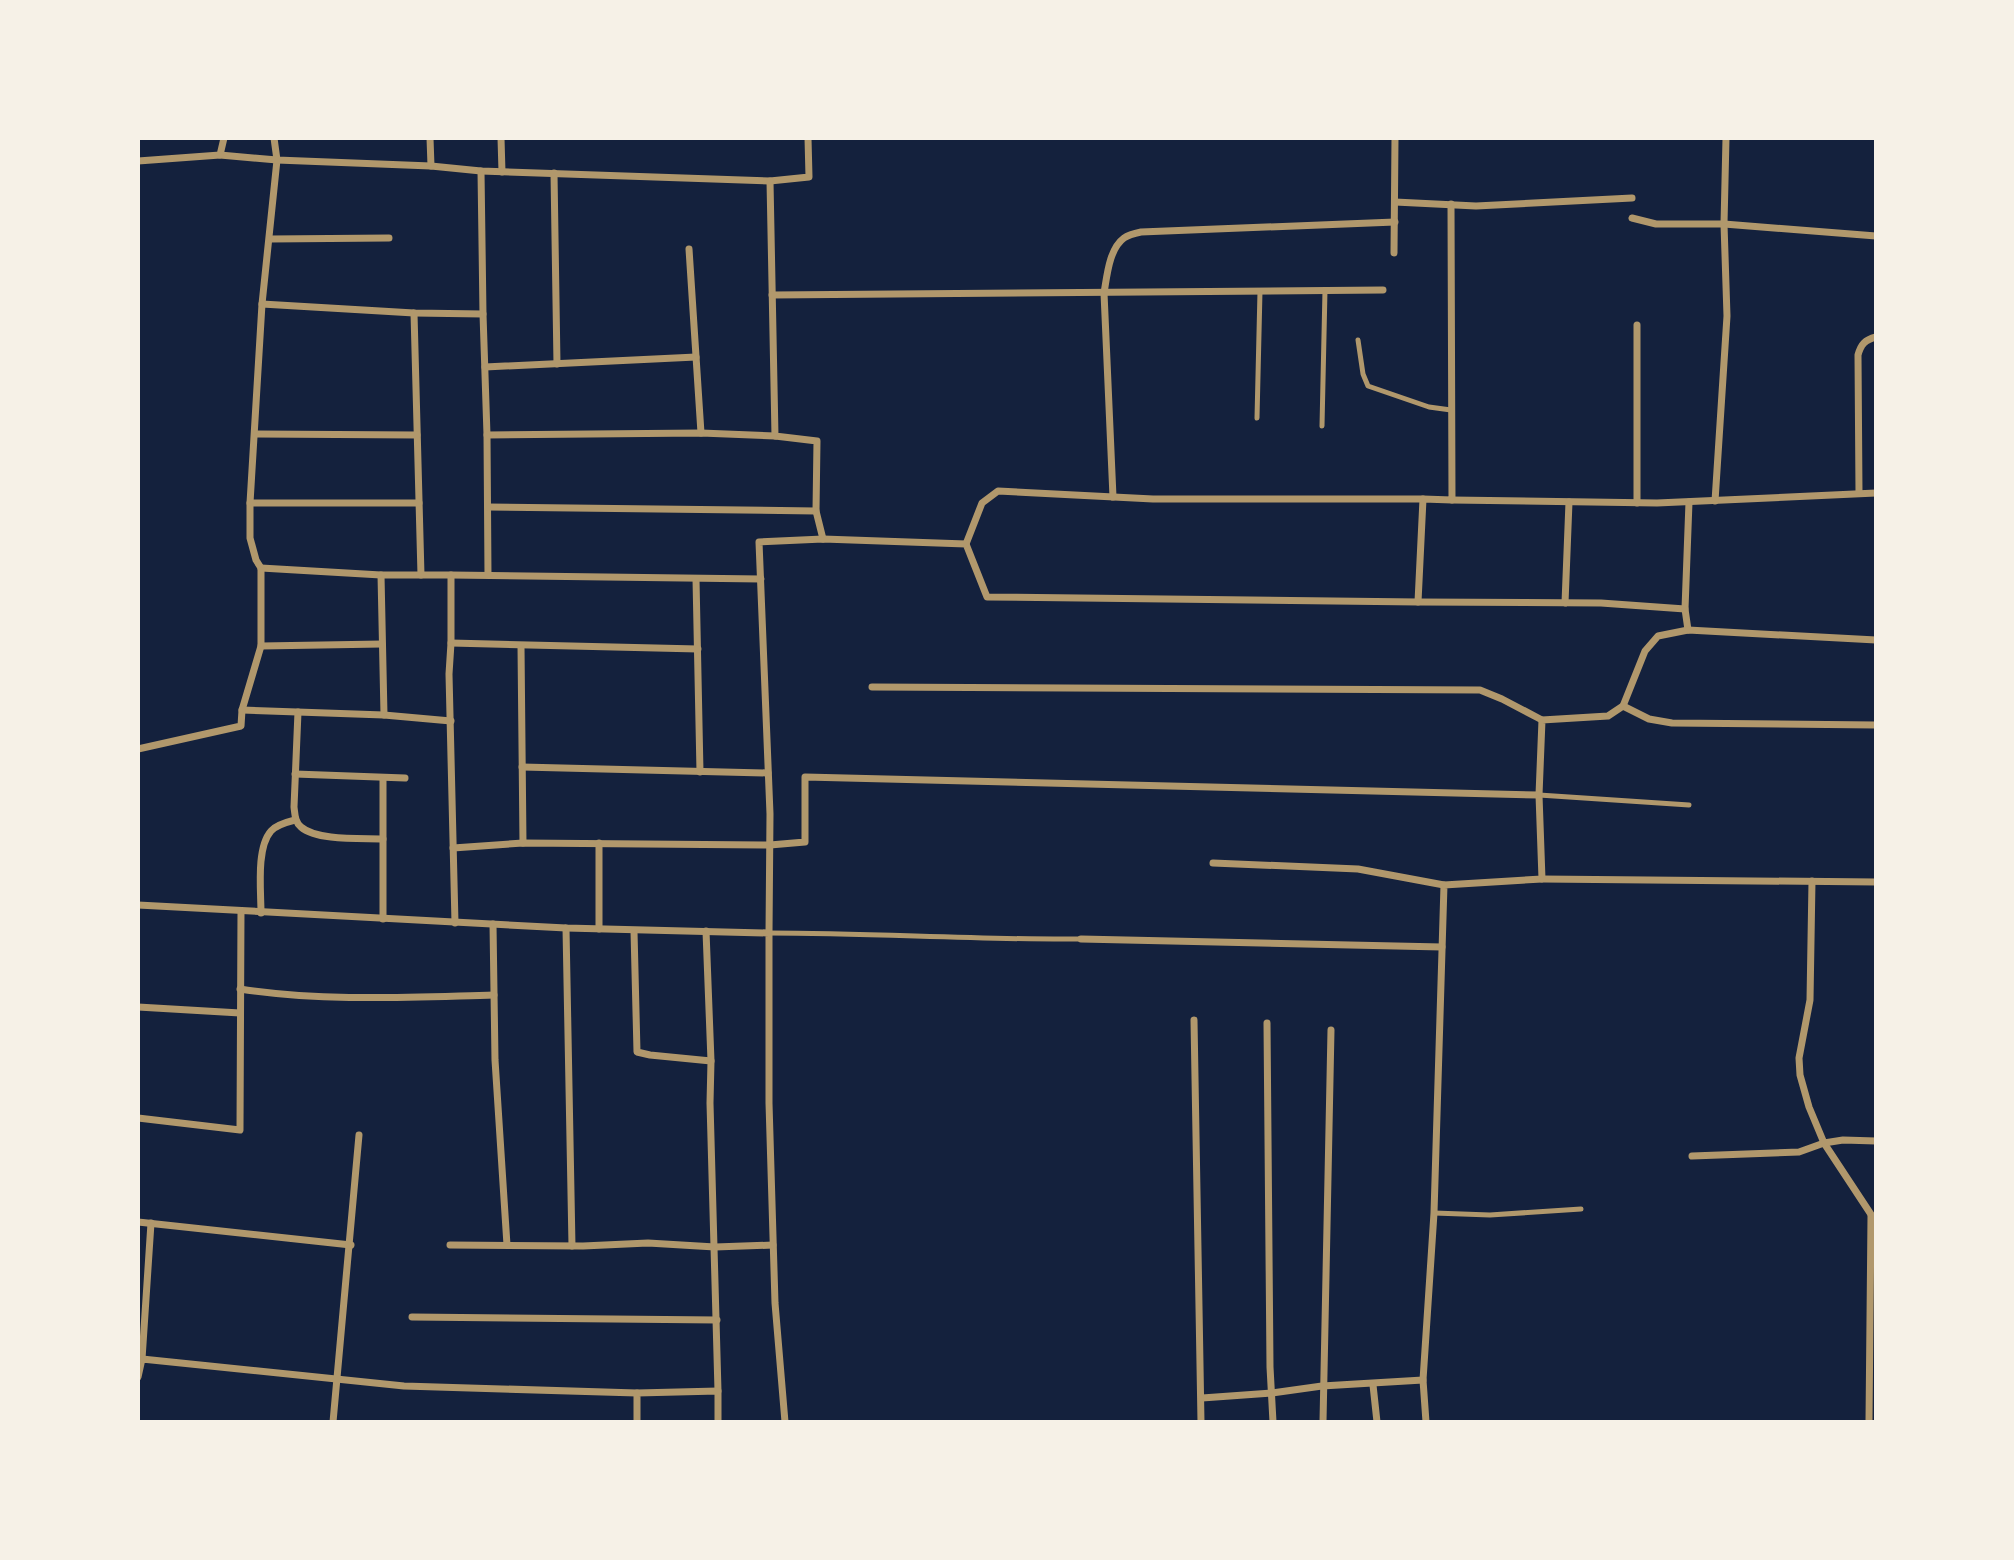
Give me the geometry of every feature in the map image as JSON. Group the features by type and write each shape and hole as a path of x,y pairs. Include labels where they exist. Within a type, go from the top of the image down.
{"street":[{"path":"220,155 223,138"},
{"path":"138,749 241,726 242,710 261,646 261,568 250,538 250,503 262,304 277,160 274,138"},
{"path":"430,138 431,166"},
{"path":"501,138 502,172"},
{"path":"138,161 220,155 502,172 770,181 810,177 808,138"},
{"path":"1394,253 1395,138"},
{"path":"1716,501 1727,316 1724,223 1726,138"},
{"path":"481,171 488,435 488,575"},
{"path":"554,173 556,363"},
{"path":"770,181 775,436"},
{"path":"1395,202 1476,206 1632,198"},
{"path":"1451,204 1452,500"},
{"path":"1632,218 1656,224 1724,223 1876,236"},
{"path":"1114,497 1104,293 1115,251 1124,237 1141,232 1395,222"},
{"path":"270,239 389,238"},
{"path":"689,249 701,433"},
{"path":"772,295 1383,290"},
{"path":"262,304 414,313 483,314"},
{"path":"414,313 421,575"},
{"path":"1637,325 1637,503"},
{"path":"1859,493 1858,355 1860,346 1876,337"},
{"path":"485,367 696,357"},
{"path":"488,435 701,433 817,441 816,511 823,539"},
{"path":"256,434 417,435"},
{"path":"1685,609 1642,604 986,597 965,544 982,503 998,491 1114,497 1637,503 1876,494"},
{"path":"1418,602 1423,499"},
{"path":"1565,603 1569,502"},
{"path":"1688,630 1685,609 1689,502"},
{"path":"250,503 419,503"},
{"path":"488,507 816,511"},
{"path":"785,1422 773,1245 769,1103 770,845 759,542 823,539 965,544"},
{"path":"261,568 381,575 761,579"},
{"path":"381,575 384,715"},
{"path":"451,575 449,674 455,923"},
{"path":"696,579 700,772"},
{"path":"872,687 1480,690 1542,720 1608,716 1623,706 1645,651 1658,636 1688,630 1876,640"},
{"path":"451,643 698,649"},
{"path":"261,646 382,644"},
{"path":"521,646 523,843"},
{"path":"1623,706 1649,719 1672,723 1876,725"},
{"path":"242,710 384,715 451,721"},
{"path":"298,712 295,820 310,833 383,839"},
{"path":"1542,720 1539,794 1542,879"},
{"path":"522,767 768,773"},
{"path":"295,774 405,778"},
{"path":"453,848 523,843 770,845 805,842 805,777 1539,794"},
{"path":"383,778 383,919"},
{"path":"261,912 261,861 265,841 271,830 295,820"},
{"path":"599,844 599,929"},
{"path":"1213,863 1358,869 1444,886 1542,879 1876,883"},
{"path":"1812,881 1810,1000 1799,1058 1800,1075 1809,1107 1824,1143 1873,1219 1869,1422"},
{"path":"1426,1422 1423,1380 1434,1213 1444,886"},
{"path":"138,905 566,928 769,933"},
{"path":"138,1118 240,1130 241,911"},
{"path":"494,924 495,1060 507,1245"},
{"path":"566,928 572,1245"},
{"path":"634,931 637,1052 711,1061"},
{"path":"706,931 718,1422"},
{"path":"1081,939 1442,947"},
{"path":"240,989 268,994 402,997 494,995"},
{"path":"138,1007 240,1013"},
{"path":"1194,1020 1201,1422"},
{"path":"1268,1023 1273,1422"},
{"path":"1323,1422 1331,1030"},
{"path":"333,1422 359,1135"},
{"path":"1692,1156 1799,1152 1824,1143 1843,1140 1876,1141"},
{"path":"138,1222 351,1245"},
{"path":"138,1377 142,1359 151,1223"},
{"path":"450,1245 773,1245"},
{"path":"412,1317 717,1320"},
{"path":"142,1359 404,1387 637,1394 718,1391"},
{"path":"1202,1398 1272,1394 1322,1386 1423,1380"},
{"path":"1373,1385 1377,1422"},
{"path":"636,1422 637,1394"}],"lane":[{"path":"1322,426 1325,290"},
{"path":"1257,418 1260,291"},
{"path":"1358,340 1363,374 1368,386 1429,407 1451,410"},
{"path":"1539,794 1689,805"},
{"path":"769,933 870,933 994,940 1081,939"},
{"path":"1434,1213 1490,1215 1581,1209"}]}
